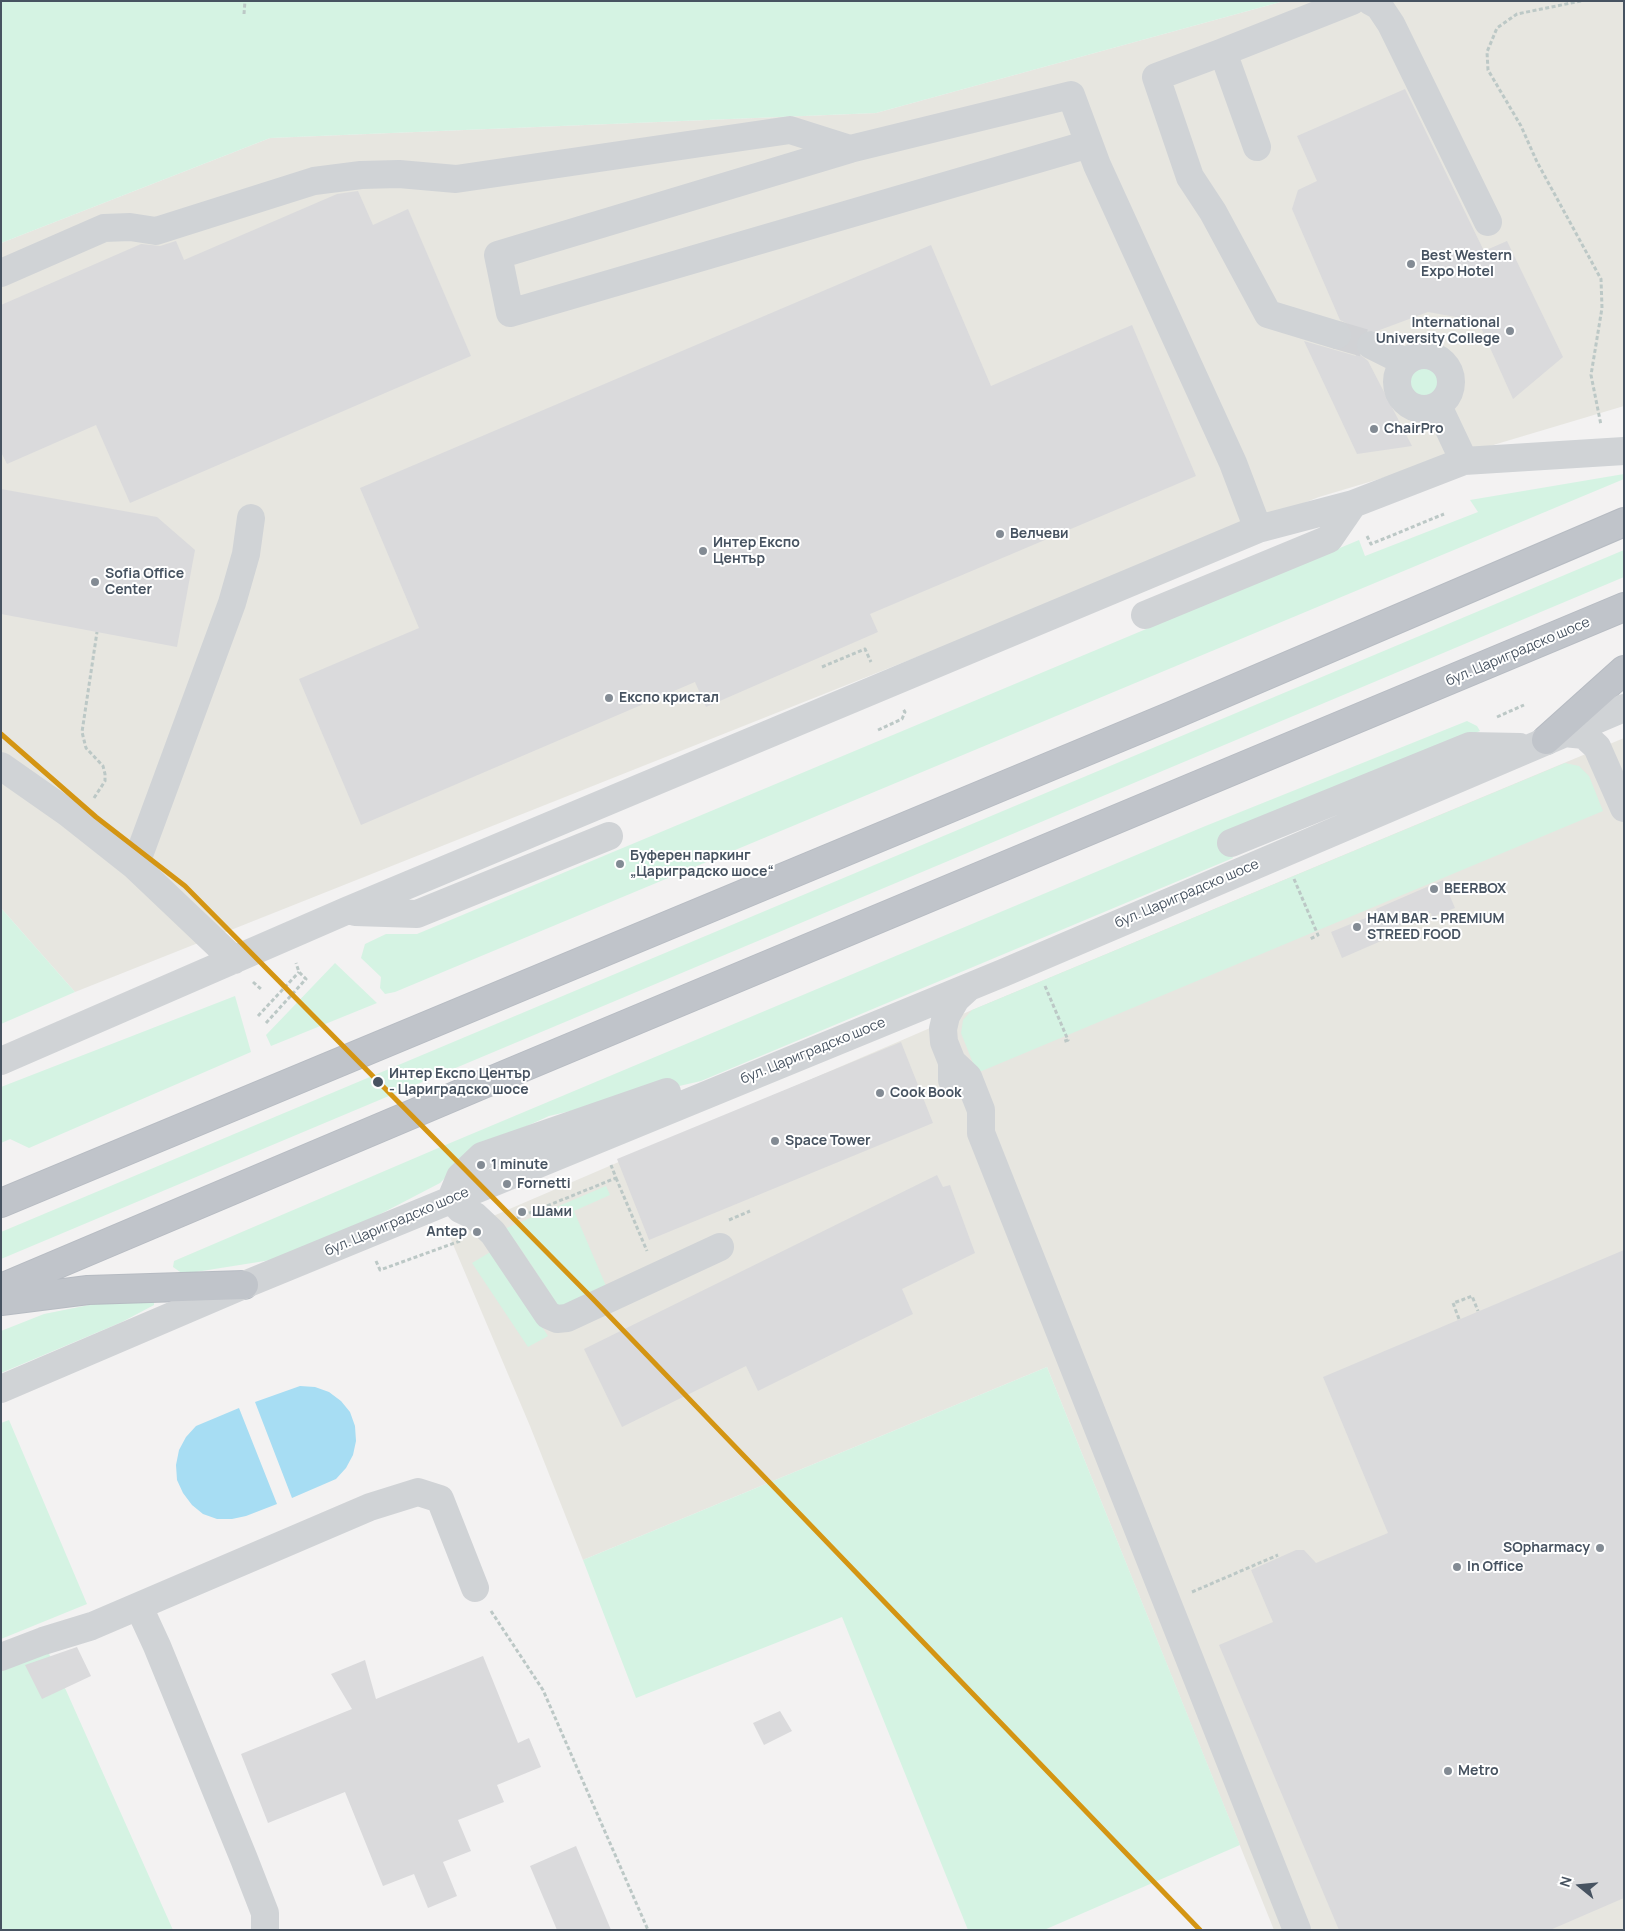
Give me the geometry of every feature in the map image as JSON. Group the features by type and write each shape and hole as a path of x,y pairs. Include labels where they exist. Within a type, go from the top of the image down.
{"highway":[{"path":"1,1203 1171,716 1624,522"},
{"name":"бул. Цариградско шосе","path":"1,1288 488,1082 1624,607"},
{"path":"1546,740 1624,670"},
{"path":"1,1301 88,1290 244,1285"}],"street":[{"path":"1337,335 1268,314 1213,212 1190,177 1156,77 1352,1"},
{"path":"1370,1 1379,6 1391,24 1488,222"},
{"path":"1223,52 1257,147"},
{"path":"1089,144 510,312 498,255 850,149 1071,95 1089,144 1233,463 1258,528"},
{"path":"1,273 104,228 130,227 156,230 314,181 360,174 398,174 456,179 790,130 850,149"},
{"path":"1371,345 1405,362"},
{"path":"1422,354 1439,359 1446,365 1450,373 1449,392 1438,406 1421,409 1405,402 1397,386 1400,369 1405,362 1422,354"},
{"path":"1438,406 1464,461"},
{"path":"1,1061 346,911 1258,528 1353,504 1464,461 1615,452"},
{"path":"1145,615 1329,539 1353,504"},
{"path":"135,866 232,603 246,554 251,518"},
{"path":"1624,709 1618,714 1613,731 1624,762"},
{"name":"бул. Цариградско шосе","path":"1,1389 244,1285 971,986 1546,740 1624,709"},
{"path":"1231,843 1470,746 1584,735 1596,747 1624,808"},
{"path":"1,766 73,817 135,866 234,960"},
{"path":"346,911 417,914 608,836"},
{"path":"971,986 956,998 946,1016 943,1029 944,1042 952,1062 968,1077 981,1110 981,1133 1297,1930"},
{"path":"701,1081 482,1156 460,1177 451,1199 460,1209 475,1216 493,1233 548,1315 557,1319 567,1318 722,1234"},
{"path":"1,1658 43,1641 92,1626 370,1507 418,1492 440,1498 475,1588"},
{"path":"139,1606 265,1913 265,1930"}],"path":[{"path":"244,14 245,1"},
{"path":"1581,1 1517,14 1497,28 1487,52 1488,70 1521,126 1537,162 1601,279 1602,308 1591,375 1615,452"},
{"path":"1367,536 1371,544 1444,514"},
{"path":"73,817 92,800 105,781 103,766 86,748 82,732 96,632"},
{"path":"822,667 866,650 872,665"},
{"path":"1488,721 1524,705"},
{"path":"878,730 897,721"},
{"path":"1291,871 1318,935 1310,939"},
{"path":"258,1016 299,972"},
{"path":"266,1023 306,978"},
{"path":"1045,985 1068,1040 1062,1042"},
{"path":"608,1157 648,1252 657,1249"},
{"path":"514,1220 616,1178"},
{"path":"722,1234 750,1211"},
{"path":"375,1258 380,1270 464,1240"},
{"path":"1459,1319 1453,1304 1472,1296 1478,1312"},
{"path":"1191,1592 1278,1555"},
{"path":"475,1588 543,1690 648,1930"}],"shaded area":[{"path":"1284,1 1624,1 1624,406 1319,497 75,992 1,908 1,243 270,138 876,113"},
{"path":"1624,738 1624,1930 1274,1930 1047,1367 583,1560 530,1426 449,1235 972,1010"}],"green space":[{"path":"1,1 1284,1 876,113 270,138 1,243"},
{"path":"1423,364 1435,370 1441,382 1435,394 1423,400 1411,394 1405,382 1411,370"},
{"path":"1624,474 1624,479 395,992 385,994 380,988 381,977 361,958 365,944 386,934 417,934 1359,540 1365,556 1478,512 1470,500"},
{"path":"1624,550 1624,577 1,1259 1,1232"},
{"path":"1467,721 1477,726 1480,731 1224,835 1233,858 701,1081 549,1116 474,1150 440,1183 367,1221 271,1260 183,1274 173,1267 174,1261 443,1146 1203,827"},
{"path":"1565,763 1579,766 1589,776 1603,811 977,1073 961,1033 963,1020 972,1010"},
{"path":"1,908 75,992 1,1024"},
{"path":"335,963 377,1003 271,1046 266,1035"},
{"path":"235,996 251,1052 29,1148 10,1139 1,1143 1,1087"},
{"path":"606,1186 610,1195 574,1211 606,1286 559,1307 516,1242 502,1230"},
{"path":"492,1251 548,1336 528,1347 472,1263"},
{"path":"104,1302 154,1302 154,1305 122,1322 1,1373 1,1331 44,1314"},
{"path":"1047,1367 1240,1845 1044,1930 968,1930 842,1617 636,1698 583,1560"},
{"path":"9,1420 87,1604 1,1639 1,1423"},
{"path":"43,1641 173,1930 1,1930 1,1657"}],"water":[{"path":"300,1386 315,1387 329,1392 341,1401 350,1412 355,1426 356,1441 353,1455 346,1468 336,1479 292,1498 255,1402"},
{"path":"239,1408 277,1504 246,1516 232,1519 217,1519 203,1514 192,1505 183,1493 177,1480 176,1465 179,1450 186,1437 196,1426"}],"building":[{"path":"1405,89 1484,251 1507,241 1563,357 1513,399 1478,321 1428,312 1377,331 1363,332 1357,338 1355,345 1358,353 1368,361 1412,446 1357,454 1304,341 1356,356 1350,343 1352,331 1348,324 1340,320 1292,209 1298,190 1317,181 1297,136"},
{"path":"358,191 373,225 408,209 471,356 130,503 96,425 7,464 1,452 1,305 141,244 160,246 176,241 184,260 337,194"},
{"name":"Интер Експо Център","path":"931,245 991,386 1132,325 1196,476 870,614 878,632 706,707 695,682 361,825 299,679 419,628 360,488"},
{"name":"Sofia Office Center","path":"1,489 157,517 195,550 177,647 1,614"},
{"path":"1443,880 1455,908 1432,917 1431,913 1386,932 1388,938 1342,958 1331,932 1378,913 1376,909"},
{"name":"Space Tower","path":"901,1042 933,1123 649,1240 617,1159"},
{"path":"937,1175 943,1187 950,1185 975,1253 902,1289 913,1314 758,1391 746,1366 622,1427 584,1349"},
{"name":"Metro","path":"1624,1250 1624,1898 1550,1930 1339,1930 1219,1645 1273,1622 1251,1570 1296,1550 1304,1550 1316,1563 1388,1533 1323,1377"},
{"path":"77,1647 91,1676 42,1699 25,1665"},
{"path":"483,1656 518,1743 529,1738 541,1767 497,1785 504,1802 458,1820 471,1851 443,1862 457,1896 428,1908 414,1874 383,1886 345,1792 268,1823 241,1754 352,1709 331,1674 365,1660 376,1699"},
{"path":"780,1711 792,1731 764,1745 753,1723"},
{"path":"576,1846 611,1930 557,1930 530,1866"}],"tunnel":[{"path":"1337,335 1371,345"}],"transit line":[{"path":"1,734 96,817 185,886 593,1299 1200,1930"}],"place":[{"name":"Best Western Expo Hotel","path":"1411,264"},
{"name":"International University College","path":"1510,331"},
{"name":"ChairPro","path":"1374,429"},
{"name":"Велчеви","path":"1000,534"},
{"name":"Интер Експо Център","path":"703,551"},
{"name":"Sofia Office Center","path":"95,582"},
{"name":"Експо кристал","path":"609,698"},
{"name":"Буферен паркинг „Цариградско шосе“","path":"620,864"},
{"name":"BEERBOX","path":"1434,889"},
{"name":"HAM BAR - PREMIUM STREED FOOD","path":"1357,927"},
{"name":"Интер Експо Център - Цариградско шосе","path":"378,1082"},
{"name":"Cook Book","path":"880,1093"},
{"name":"Space Tower","path":"775,1141"},
{"name":"1 minute","path":"481,1165"},
{"name":"Fornetti","path":"507,1184"},
{"name":"Шами","path":"522,1212"},
{"name":"Antep","path":"477,1232"},
{"name":"SOpharmacy","path":"1600,1548"},
{"name":"In Office","path":"1457,1567"},
{"name":"Metro","path":"1448,1771"}]}
